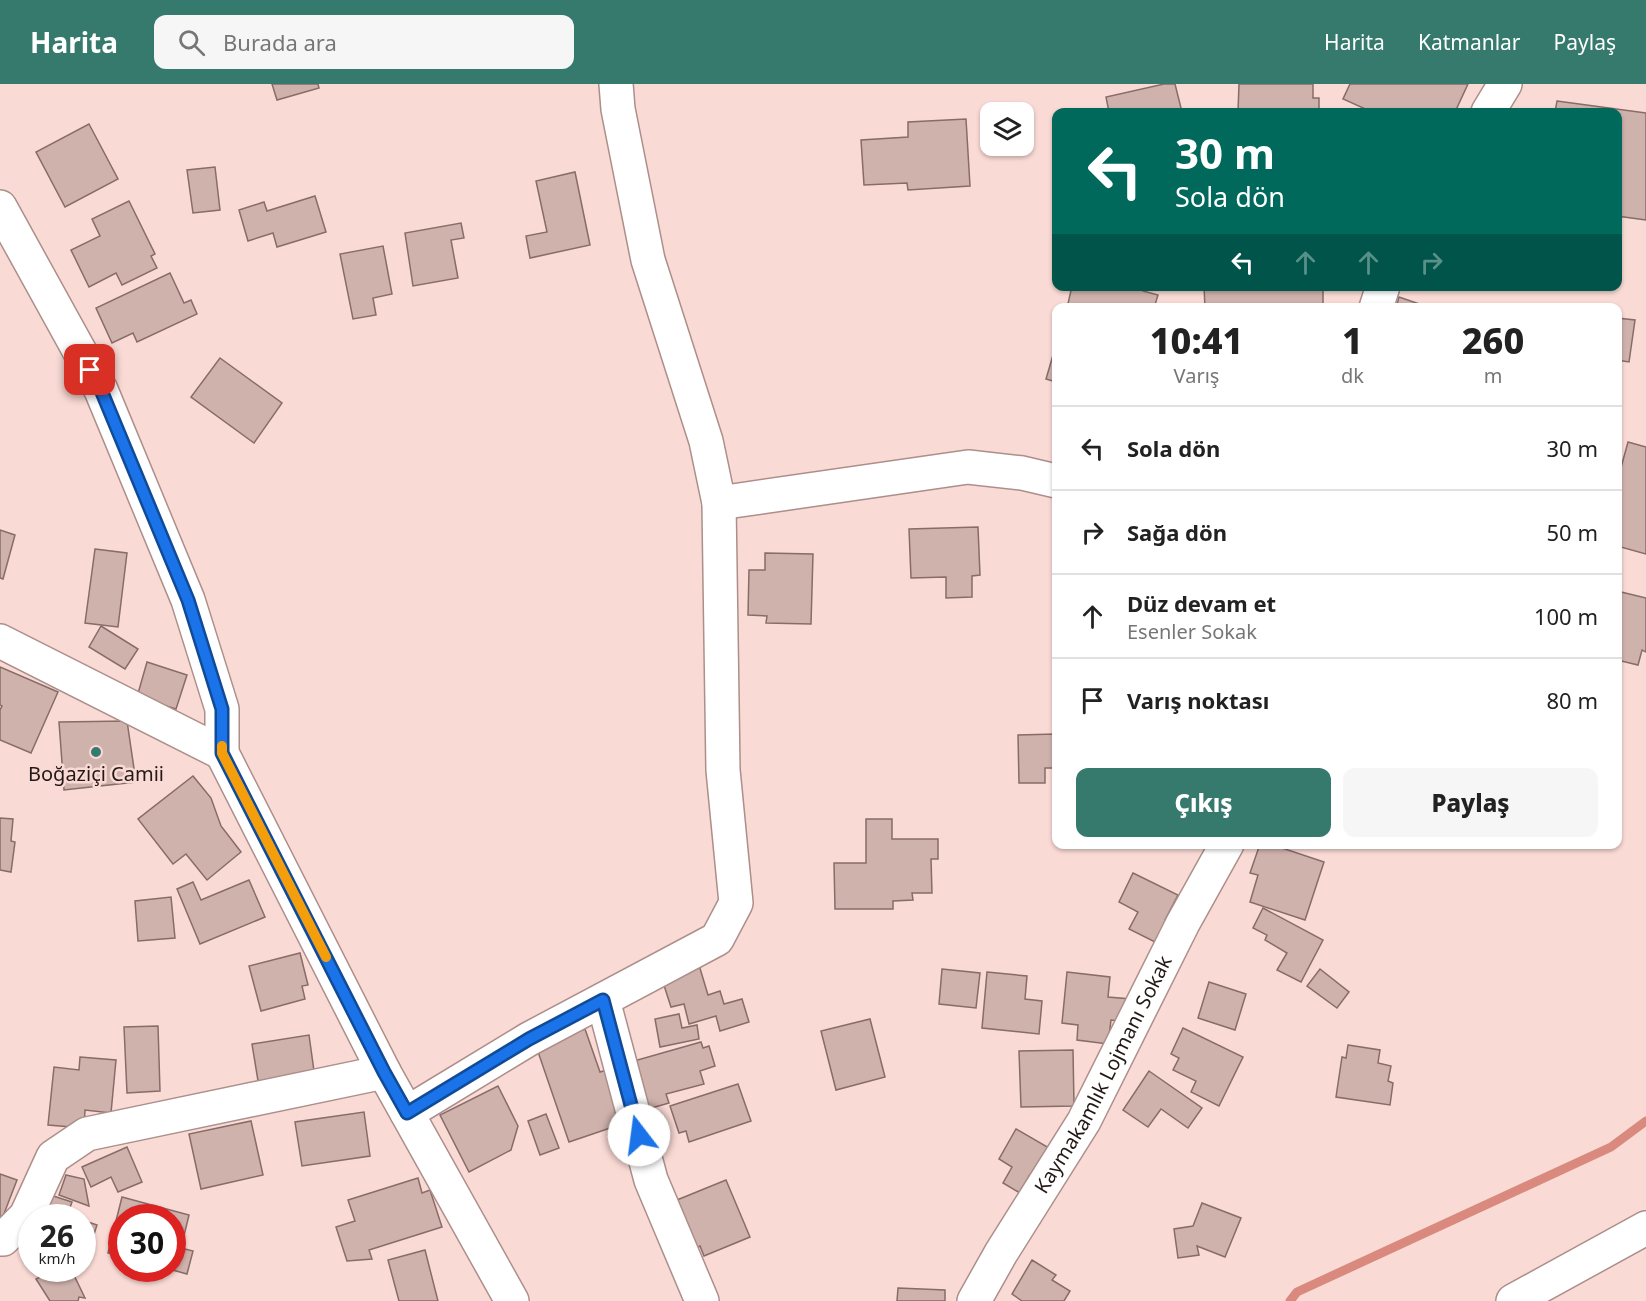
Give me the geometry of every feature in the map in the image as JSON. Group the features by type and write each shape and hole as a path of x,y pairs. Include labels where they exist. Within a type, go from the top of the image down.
{"street":[{"path":"407,1113 529,1039 717,939 736,903 723,770 719,503 706,441 648,260 618,109 616,84"},
{"path":"1490,108 1505,84"},
{"path":"0,207 101,390 188,600 222,709 222,753 384,1072 512,1301"},
{"path":"719,503 968,467 1022,473 1052,480"},
{"path":"0,641 222,753"},
{"name":"Kaymakamlık Lojmanı Sokak","path":"974,1301 1001,1253 1084,1121 1183,923 1224,849"},
{"path":"603,1000 651,1180 702,1301"},
{"path":"0,1239 3,1239 26,1215 53,1157 87,1134 384,1072"},
{"path":"1513,1301 1646,1227"}],"building":[{"path":"272,84 318,84 319,88 277,100"},
{"path":"1164,84 1175,84 1181,108 1108,108 1106,97"},
{"path":"1239,84 1313,84 1313,98 1319,98 1319,108 1238,108"},
{"path":"1350,84 1468,84 1457,108 1363,108 1343,99"},
{"path":"1557,101 1609,108 1556,108"},
{"path":"1622,110 1646,113 1646,220 1622,217"},
{"path":"966,119 970,186 908,190 907,183 864,185 861,140 908,137 908,122"},
{"path":"89,124 118,179 65,207 36,152"},
{"path":"215,167 220,210 193,213 187,170"},
{"path":"575,172 590,245 530,258 526,236 547,232 536,181"},
{"path":"315,196 326,232 277,247 273,233 248,241 239,210 264,202 267,211"},
{"path":"129,201 155,254 151,256 157,268 122,285 116,273 89,287 71,250 100,236 92,219"},
{"path":"461,223 464,238 451,240 458,278 413,286 405,233"},
{"path":"383,246 392,294 373,298 376,315 353,319 340,254"},
{"path":"170,273 184,303 191,300 197,314 137,342 133,333 112,343 96,308"},
{"path":"1071,291 1143,291 1158,295 1156,303 1068,303"},
{"path":"1204,291 1323,291 1323,303 1205,303"},
{"path":"1399,297 1416,303 1397,303"},
{"path":"1622,319 1635,320 1629,362 1622,361"},
{"path":"220,358 282,403 254,443 191,397"},
{"path":"1052,359 1052,381 1046,379"},
{"path":"1628,442 1646,447 1646,554 1622,547 1622,464"},
{"path":"978,527 980,575 972,576 972,597 946,598 946,577 911,578 909,529"},
{"path":"0,530 15,535 3,579 0,578"},
{"path":"95,549 127,553 118,627 85,623"},
{"path":"765,553 813,554 811,624 766,623 767,616 748,615 749,570 765,570"},
{"path":"1622,592 1646,598 1646,652 1642,650 1638,665 1622,661"},
{"path":"101,626 138,649 125,669 89,647"},
{"path":"147,662 187,675 176,709 137,697"},
{"path":"0,667 58,692 31,753 0,740 2,706 0,705"},
{"name":"Boğaziçi Camii","path":"127,721 136,782 64,790 59,722"},
{"path":"1052,734 1052,768 1045,768 1045,783 1019,783 1018,735"},
{"path":"193,776 211,798 221,826 241,852 207,880 186,854 173,864 138,819"},
{"path":"0,818 13,819 11,841 15,842 11,872 0,870"},
{"path":"866,819 892,819 892,839 938,839 938,859 931,859 932,893 912,893 913,900 893,901 893,909 835,909 834,863 866,863"},
{"path":"1258,849 1285,849 1324,862 1305,920 1250,902 1258,875 1250,873"},
{"path":"1133,873 1178,895 1165,920 1170,922 1159,944 1129,929 1138,912 1119,902"},
{"path":"249,880 265,917 200,944 177,889 193,882 201,900"},
{"path":"171,897 175,938 138,941 135,901"},
{"path":"1263,908 1323,940 1301,982 1277,970 1287,953 1265,940 1267,935 1253,928"},
{"path":"300,953 308,985 302,986 305,999 261,1011 249,966"},
{"path":"699,965 708,995 720,991 724,1004 742,999 749,1022 720,1031 716,1016 689,1024 684,1004 671,1007 661,976"},
{"path":"942,969 980,973 976,1008 939,1004"},
{"path":"1320,969 1349,992 1337,1008 1307,986"},
{"path":"987,972 1027,976 1025,999 1042,1001 1039,1034 982,1028"},
{"path":"1067,972 1110,977 1108,997 1131,999 1129,1022 1111,1020 1108,1044 1077,1040 1078,1025 1062,1023"},
{"path":"1209,982 1246,994 1235,1030 1198,1018"},
{"path":"679,1014 682,1028 697,1025 699,1039 660,1047 655,1019"},
{"path":"870,1019 885,1077 836,1090 821,1031"},
{"path":"158,1026 160,1091 127,1093 124,1027"},
{"path":"1183,1028 1243,1057 1219,1106 1191,1092 1196,1081 1173,1070 1179,1058 1171,1054"},
{"path":"585,1029 600,1072 610,1069 628,1122 569,1142 536,1046"},
{"path":"309,1035 314,1071 259,1087 252,1044"},
{"path":"701,1042 703,1048 709,1046 715,1066 700,1071 704,1084 666,1094 669,1103 648,1109 634,1061"},
{"path":"1348,1045 1380,1050 1378,1063 1391,1066 1388,1081 1393,1083 1390,1105 1336,1097 1342,1057 1346,1058"},
{"path":"1073,1050 1074,1106 1021,1107 1019,1051"},
{"path":"80,1057 116,1060 111,1113 85,1110 84,1128 48,1125 54,1067 79,1070"},
{"path":"1149,1071 1202,1108 1188,1128 1161,1109 1148,1127 1123,1110"},
{"path":"738,1084 751,1121 689,1142 686,1131 679,1133 670,1106"},
{"path":"498,1086 518,1126 511,1150 469,1172 440,1115"},
{"path":"364,1112 370,1156 302,1166 295,1122"},
{"path":"546,1114 559,1148 540,1155 528,1121"},
{"path":"251,1121 263,1175 201,1189 189,1134"},
{"path":"1016,1129 1056,1152 1039,1182 1029,1176 1020,1193 1003,1183 1012,1167 999,1159"},
{"path":"127,1147 142,1182 118,1192 111,1177 91,1187 82,1167"},
{"path":"0,1174 17,1180 0,1224"},
{"path":"66,1175 84,1179 89,1204 84,1204 59,1195"},
{"path":"418,1178 422,1193 430,1190 442,1227 369,1250 372,1259 347,1261 336,1227 355,1221 348,1200"},
{"path":"726,1180 750,1237 704,1256 700,1246 697,1248 677,1200"},
{"path":"47,1194 72,1202 71,1204 44,1204"},
{"path":"122,1197 148,1204 120,1204"},
{"path":"1202,1203 1241,1218 1225,1257 1197,1246 1199,1255 1178,1258 1174,1229 1193,1226"},
{"path":"186,1249 193,1251 186,1274"},
{"path":"425,1250 438,1301 399,1301 388,1260"},
{"path":"1032,1260 1056,1275 1052,1280 1070,1291 1064,1301 1022,1301 1012,1294"},
{"path":"38,1282 77,1282 85,1298 79,1297 78,1301 50,1301"},
{"path":"898,1288 945,1290 945,1301 897,1301"}],"waterway":[{"path":"1290,1301 1297,1292 1611,1147 1646,1121"}],"slow traffic":[{"path":"222,746 222,753 326,957"}],"place":[{"name":"Boğaziçi Camii","path":"96,752"}],"route":[{"path":"90,370 101,390 188,600 222,709 222,753 407,1113 529,1039 603,1000 639,1135"}]}
